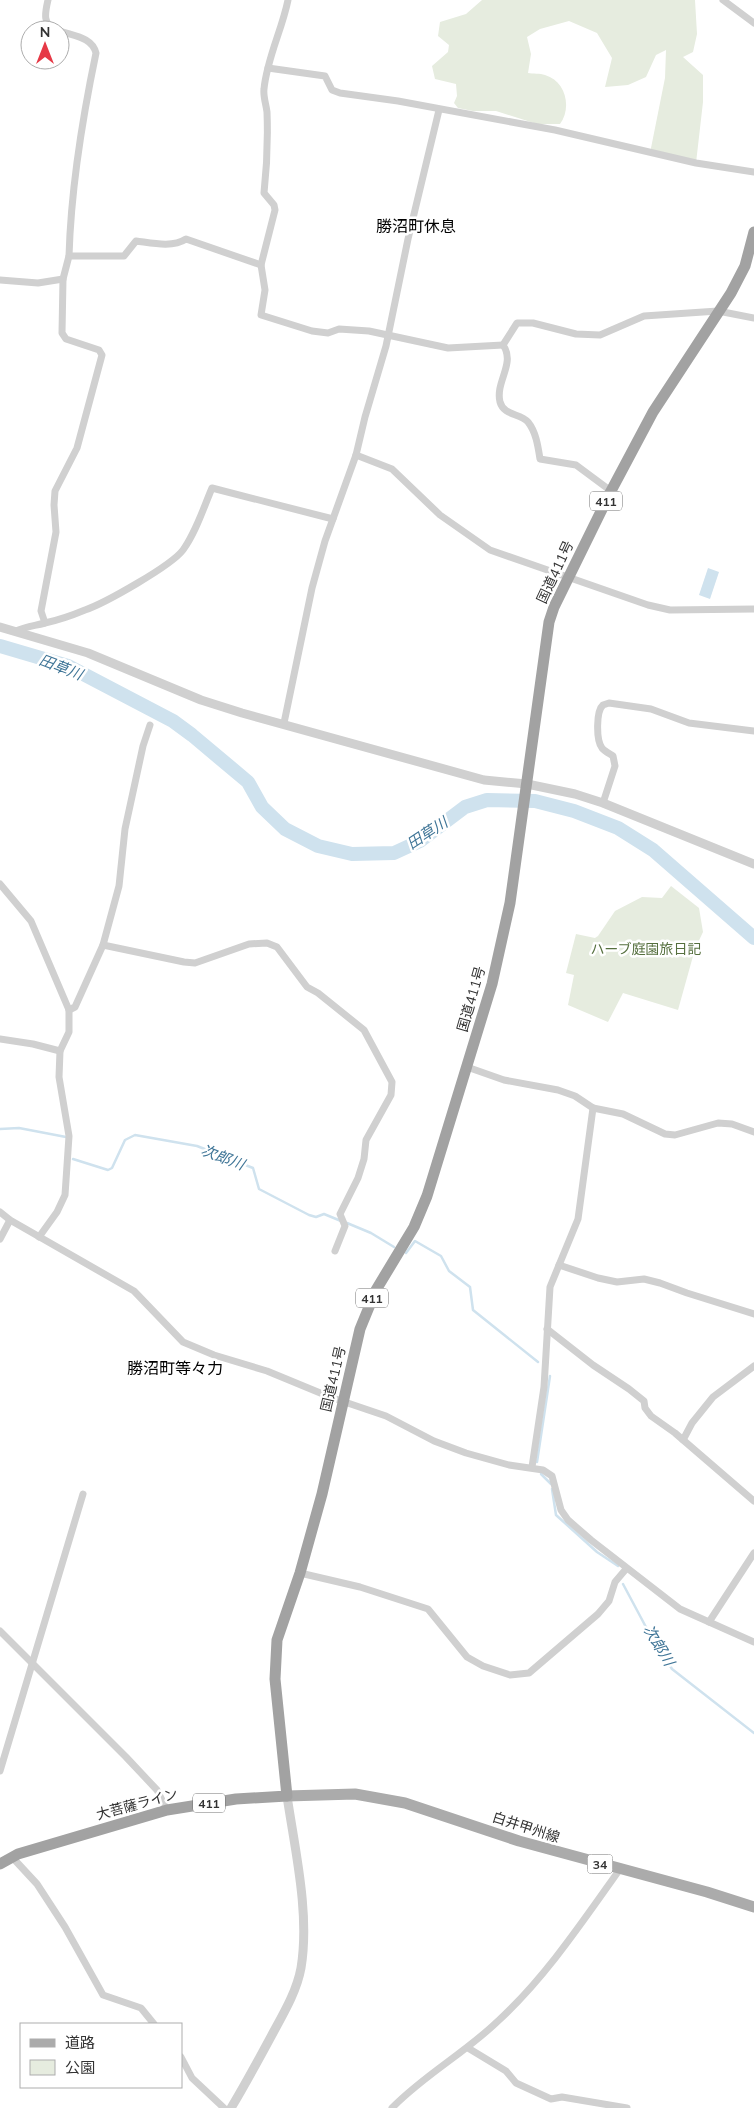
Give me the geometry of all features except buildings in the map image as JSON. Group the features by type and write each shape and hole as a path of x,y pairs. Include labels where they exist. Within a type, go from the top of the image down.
{"highway":[{"name":"国道411号","path":"287,1796 276,1695 275,1655 281,1623 300,1573 322,1494 364,1317 376,1290 419,1216 492,984 510,903 550,622 567,578 653,412 731,293 745,266 754,232"},
{"name":"大菩薩ライン","path":"0,1864 12,1857 167,1810 236,1798 287,1796"}],"main road":[{"name":"白井甲州線","path":"287,1796 339,1794 379,1797 439,1813 519,1841 708,1892 754,1907"}],"street":[{"path":"45,20 48,0"},
{"path":"288,0 284,21 268,68 264,90 267,111 267,167 264,193 274,205 275,210 261,265 265,290 261,314 312,331 328,333 339,329 369,332 448,348 503,345"},
{"path":"723,0 754,23"},
{"path":"45,623 41,611 56,532 55,491 77,448 102,355 99,350 66,339 62,333 63,279 68,256 70,212 86,101 96,53 95,46 89,41 70,34"},
{"path":"268,68 325,76 332,90 340,93 398,100 439,110 555,130 696,163 754,172"},
{"path":"284,723 312,588 333,519 356,455 388,336 408,240 439,110"},
{"path":"68,256 124,256 136,241 161,244 179,243 186,238 261,265"},
{"path":"0,280 38,283 63,279"},
{"path":"503,345 517,323 533,323 576,334 600,335 644,316 718,312 754,318"},
{"path":"503,345 509,357 500,393 500,401 508,413 527,420 535,433 540,459 576,465 611,491"},
{"path":"356,455 392,469 440,515 490,550 567,578 648,605 670,610 754,609"},
{"path":"16,631 29,625 45,623 86,610 108,600 148,576 182,552 195,528 212,488 333,519"},
{"path":"0,627 88,653 201,700 484,780 527,790 575,794 603,803 754,864"},
{"path":"603,803 615,766 613,756 602,749 599,741 598,713 603,705 609,703 651,709 690,723 754,731"},
{"path":"69,1010 75,1006 103,945 119,886 125,829 143,746 150,725"},
{"path":"0,884 14,898 31,921 69,1010 69,1032 60,1051 59,1077 70,1136 65,1194 57,1212 39,1237"},
{"path":"103,945 195,963 249,944 267,943 277,947 307,987 318,993 364,1030 392,1082 392,1095 366,1140 364,1159 358,1178 340,1214 345,1226 335,1251"},
{"path":"0,1039 33,1044 60,1051"},
{"path":"466,1067 504,1080 558,1090 575,1096 593,1108 623,1114 665,1134 675,1135 718,1123 732,1124 754,1132"},
{"path":"532,1467 544,1387 550,1287 578,1219 593,1108"},
{"path":"0,1212 10,1220 134,1291 183,1342 214,1355 267,1371 330,1397 386,1416 434,1441 509,1465 543,1470 552,1476 561,1510 568,1520 626,1569 680,1609 754,1642"},
{"path":"0,1239 10,1220"},
{"path":"559,1265 598,1278 617,1282 644,1279 660,1283 687,1294 754,1314"},
{"path":"546,1329 644,1401 645,1408 651,1416 683,1440 754,1501"},
{"path":"683,1440 692,1423 713,1397 754,1366"},
{"path":"0,1771 83,1494"},
{"path":"709,1622 754,1553"},
{"path":"300,1573 360,1587 428,1609 467,1656 483,1666 510,1675 529,1673 598,1614 609,1601 615,1582 626,1569"},
{"path":"0,1631 157,1790 167,1810"},
{"path":"231,2108 285,2011 301,1968 303,1924 300,1885 287,1796"},
{"path":"12,1857 37,1884 103,1995 141,2008 153,2023"},
{"path":"392,2108 410,2090 468,2048 499,2021 546,1970 620,1869"},
{"path":"468,2048 506,2071 516,2083 551,2099 562,2097 627,2108"},
{"path":"182,2059 192,2078 224,2108"}],"green space":[{"path":"482,0 695,0 697,34 693,52 683,57 703,75 703,102 696,163 650,153 665,78 666,50 656,55 646,77 628,85 605,87 612,58 597,33 569,21 540,29 527,37 531,54 528,73 543,74 552,78 558,83 565,96 566,110 560,124 537,124 496,111 473,111 458,108 454,103 457,96 456,84 435,79 432,66 448,52 449,45 438,36 440,22 466,14"},
{"name":"ハーブ庭園旅日記","path":"671,886 699,908 703,932 695,949 678,1010 623,993 608,1022 568,1005 574,975 566,973 576,934 595,938 615,911 642,897 662,898"}],"water":[{"path":"708,568 719,572 710,599 699,595"}],"waterway":[{"name":"田草川","path":"0,646 68,666 173,721 248,782 262,807 285,829 318,846 352,854 394,853 420,841 465,807 487,800 535,801 574,811 618,828 653,850 754,938"},
{"name":"次郎川","path":"0,1129 19,1128 66,1137"},
{"name":"次郎川","path":"73,1159 108,1170 112,1168 125,1140 135,1135 197,1146 253,1168 259,1189 309,1215 316,1217 324,1214 341,1221"},
{"name":"次郎川","path":"347,1223 371,1233 394,1247"},
{"name":"次郎川","path":"406,1253 415,1241 441,1256 449,1271 470,1287 473,1310 538,1362"},
{"name":"次郎川","path":"537,1462 550,1376"},
{"name":"次郎川","path":"541,1474 551,1484"},
{"name":"次郎川","path":"552,1489 556,1515 597,1552 618,1566"},
{"name":"次郎川","path":"623,1584 647,1629 672,1669 754,1733"}],"district":[{"name":"勝沼町休息","path":"416,226"},
{"name":"勝沼町等々力","path":"175,1368"}]}
